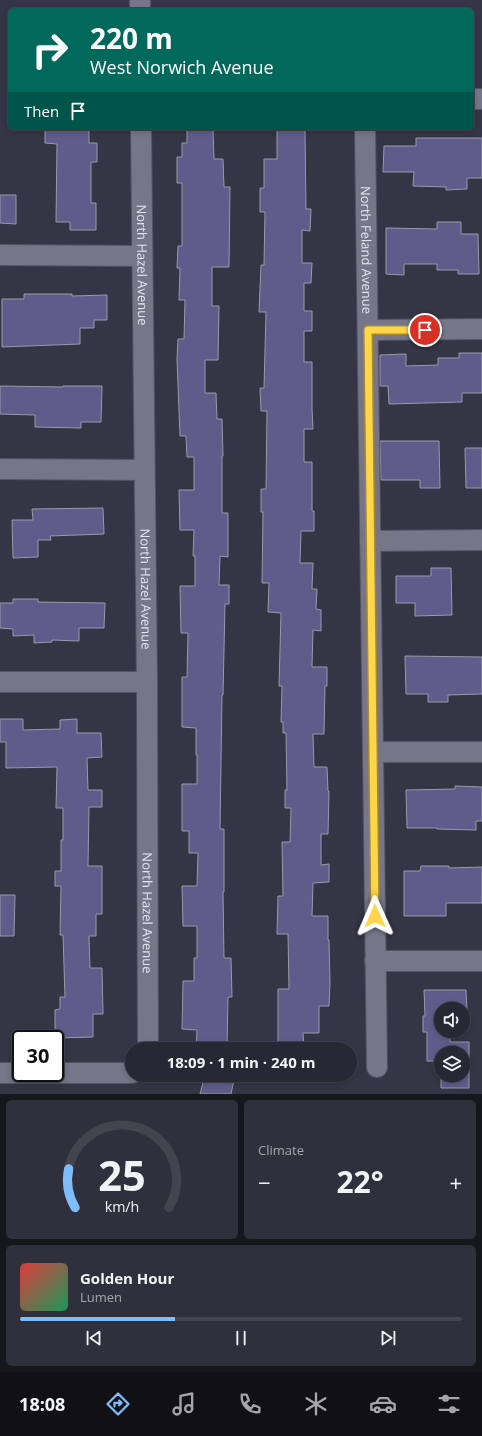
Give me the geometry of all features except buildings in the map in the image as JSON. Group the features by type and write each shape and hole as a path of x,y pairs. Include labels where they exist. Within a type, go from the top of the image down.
{"street":[{"name":"North Hazel Avenue","path":"141,130 143,470 147,682 148,1042"},
{"name":"North Feland Avenue","path":"365,130 377,1067"},
{"path":"0,255 142,256"},
{"path":"368,330 482,329"},
{"path":"0,469 143,470"},
{"path":"370,541 482,540"},
{"path":"0,682 147,682"},
{"path":"373,752 482,752"},
{"path":"375,961 482,961"},
{"path":"0,1073 125,1073"}],"route":[{"path":"375,916 368,330 425,330"}]}
